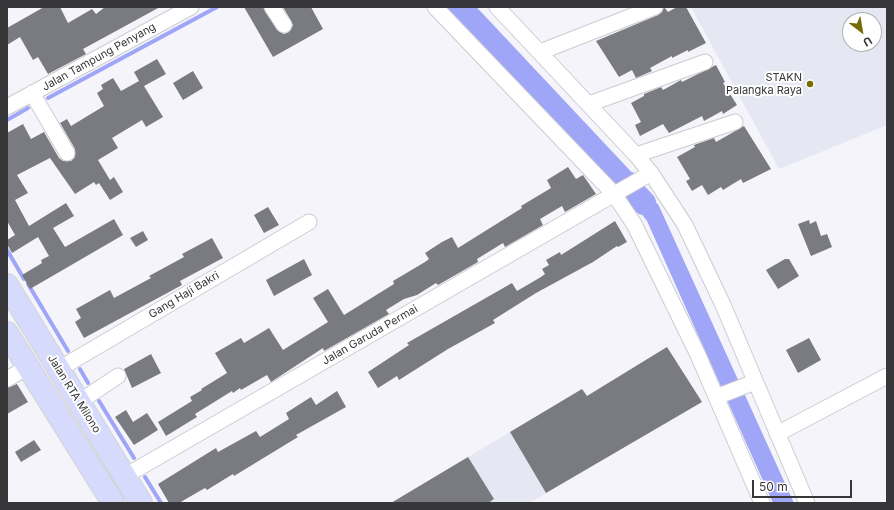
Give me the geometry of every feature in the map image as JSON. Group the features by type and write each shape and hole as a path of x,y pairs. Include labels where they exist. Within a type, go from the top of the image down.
{"highway":[{"name":"Jalan RTA Milono","path":"7,285 141,503"},
{"path":"7,333 113,503"}],"street":[{"name":"Jalan Tampung Penyang","path":"7,107 191,7"},
{"path":"272,7 284,25"},
{"path":"435,7 619,191 698,355 720,396 762,503"},
{"path":"497,7 636,155 645,176 685,225 723,305 752,383 777,434 807,503"},
{"path":"540,52 655,7"},
{"path":"589,104 705,62"},
{"path":"32,93 67,153"},
{"path":"636,155 735,122"},
{"name":"Jalan Garuda Permai","path":"125,476 645,176"},
{"name":"Gang Haji Bakri","path":"59,369 309,222"},
{"path":"7,379 28,366"},
{"path":"79,402 118,376"},
{"path":"777,434 887,376"},
{"path":"720,396 752,383"}],"shaded area":[{"name":"STAKN Palangka Raya","path":"691,7 887,7 887,125 779,169"},
{"path":"667,347 702,402 529,503 391,503 582,389 587,396"}],"water":[{"path":"633,172 659,206 794,503 773,503 647,221 618,183"}],"building":[{"path":"44,7 60,7 68,23 92,9 96,14 105,7 160,7 83,49 86,54 48,74 38,57 33,60 20,37 7,45 7,28"},
{"path":"244,7 263,7 277,30 284,34 289,32 293,25 283,7 311,7 323,29 273,57"},
{"path":"664,7 668,12 677,7 686,7 706,43 672,58 672,56 650,68 652,71 636,78 632,70 619,77 596,41 658,15 662,12"},
{"path":"157,59 166,74 144,86 163,117 146,127 142,120 112,138 118,148 98,160 110,180 114,177 123,192 110,200 99,183 96,185 94,182 75,194 50,158 17,175 28,193 15,200 29,226 66,203 74,216 53,228 65,247 114,219 123,235 30,289 22,275 42,263 41,260 49,256 38,237 12,253 7,244 7,240 15,235 7,221 7,133 23,124 31,139 44,132 59,158 63,161 71,161 75,157 75,149 60,123 67,119 71,126 104,106 97,93 103,89 101,85 113,78 121,91 139,81 134,72"},
{"path":"716,65 725,82 723,83 737,105 723,114 722,111 704,121 702,116 669,133 663,124 640,136 635,125 641,122 631,103 644,96 644,94 661,87 663,90 681,80 682,82"},
{"path":"193,71 203,88 183,100 173,83"},
{"path":"744,126 771,169 743,183 741,179 723,190 721,187 708,195 702,185 692,191 686,181 690,179 677,157 695,147 694,145 714,138 716,142"},
{"path":"568,167 576,179 583,175 596,194 565,212 562,206 540,219 543,225 505,247 503,243 477,259 478,262 438,285 436,283 417,295 404,299 386,310 389,314 324,351 323,348 271,382 267,375 241,390 240,388 233,393 232,391 195,414 197,417 166,436 158,422 192,401 190,397 227,373 215,353 241,338 244,343 269,328 283,350 328,322 313,298 328,289 344,315 394,284 393,281 425,262 429,259 425,253 442,242 452,237 458,248 522,208 521,206 551,188 547,180"},
{"path":"268,207 279,225 264,233 254,215"},
{"path":"809,220 810,224 816,221 821,236 827,234 832,247 811,256 798,224"},
{"path":"615,221 627,242 618,247 617,246 593,262 536,293 493,320 495,323 448,349 399,380 397,376 378,388 368,372 409,345 407,343 512,283 517,291 541,277 545,274 542,269 549,265 546,260 560,252 561,255"},
{"path":"143,231 148,240 136,247 130,238"},
{"path":"212,238 223,258 180,281 182,285 84,338 75,322 81,318 76,309 110,290 114,298 151,278 149,276 184,257 182,254"},
{"path":"304,259 312,275 274,296 266,280"},
{"path":"785,259 789,259 799,276 778,289 766,270"},
{"path":"809,338 821,360 798,373 786,350"},
{"path":"667,347 702,402 546,493 510,432 582,389 587,396"},
{"path":"151,354 161,373 132,388 124,369"},
{"path":"17,384 28,402 7,414 7,388"},
{"path":"337,391 346,407 296,435 298,437 234,476 233,474 207,490 205,488 179,503 169,503 158,484 216,448 218,452 256,431 260,437 289,419 286,413 311,397 316,405"},
{"path":"126,410 133,422 147,413 158,430 134,445 115,417"},
{"path":"34,440 41,450 21,462 15,452"},
{"path":"468,457 494,499 488,503 391,503"}],"waterway":[{"path":"48,98 217,7"},
{"path":"460,7 644,203"},
{"path":"7,120 28,108"},
{"path":"7,250 24,279"},
{"path":"28,284 68,351"},
{"path":"80,369 88,383"},
{"path":"99,401 134,458"},
{"path":"145,477 161,503"}],"place":[{"name":"STAKN Palangka Raya","path":"810,84"}]}
